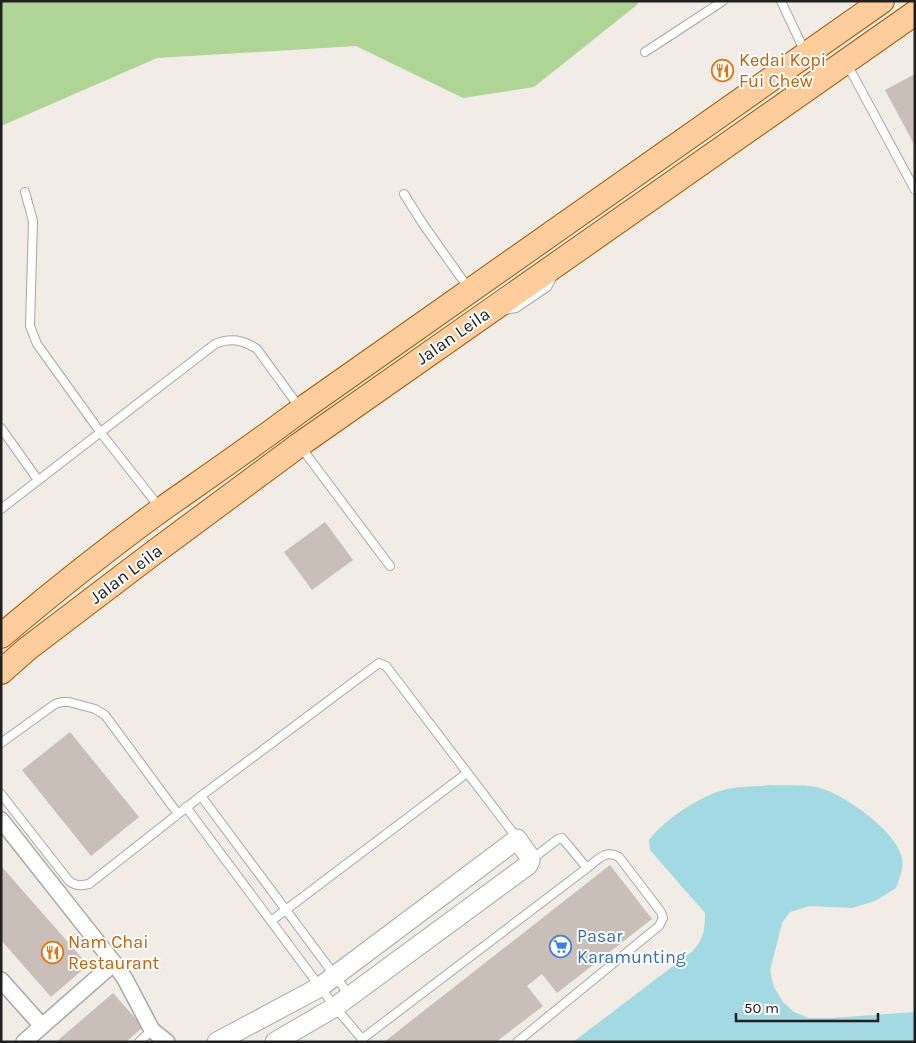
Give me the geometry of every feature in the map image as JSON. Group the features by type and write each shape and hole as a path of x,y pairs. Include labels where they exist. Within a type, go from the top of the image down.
{"main road":[{"name":"Jalan Leila","path":"1,636 161,510 882,1"},
{"name":"Jalan Leila","path":"1,672 27,649 298,445 915,13"}],"street":[{"path":"1,820 114,963 125,979 152,1030 167,1042"},
{"path":"217,1042 328,982 517,839 529,856 528,865 343,1002 275,1042"},
{"path":"24,1042 114,963"},
{"path":"1,980 42,1026"}],"lane":[{"path":"645,52 723,1"},
{"path":"782,1 806,54"},
{"path":"846,62 915,190"},
{"path":"25,192 32,221 30,326 37,344 101,433 161,510"},
{"path":"404,194 471,291"},
{"path":"1,509 215,344 224,340 236,339 247,342 257,349 302,409"},
{"path":"1,428 38,480"},
{"path":"298,445 390,566"},
{"path":"1,794 69,881 75,885 89,884 201,796 379,663 386,666 517,839"},
{"path":"1,743 55,704 69,702 95,709 105,715 178,814"},
{"path":"271,922 467,773"},
{"path":"201,796 286,910 328,982 343,1002 361,1040 605,854 612,853 619,857 661,912 663,918 659,926 517,1042"},
{"path":"186,808 271,922 328,982 343,1002"},
{"path":"530,860 562,838 586,868"},
{"path":"139,1042 152,1030"}],"green space":[{"path":"1,1 638,1 638,4 534,87 463,98 356,46 157,58 1,126"}],"water":[{"path":"770,785 815,787 842,798 867,815 889,835 897,845 902,863 902,871 896,888 875,901 852,908 810,906 790,912 782,923 770,971 774,987 783,1002 794,1012 809,1018 915,1012 915,1042 573,1042 693,951 702,938 705,913 650,850 649,840 674,816 695,802 717,792 738,787"}],"building":[{"path":"915,74 915,146 885,90"},
{"path":"325,522 353,560 312,590 284,552"},
{"path":"70,732 139,817 91,856 22,770"},
{"name":"Pasar Karamunting","path":"610,865 652,919 557,993 542,974 527,986 543,1006 496,1042 384,1042"},
{"path":"1,866 88,965 51,997 1,940"},
{"path":"113,993 143,1027 126,1042 56,1042"}],"place":[{"name":"Kedai Kopi Fui Chew","path":"723,70"},
{"name":"Pasar Karamunting","path":"561,946"},
{"name":"Nam Chai Restaurant","path":"52,952"}]}
